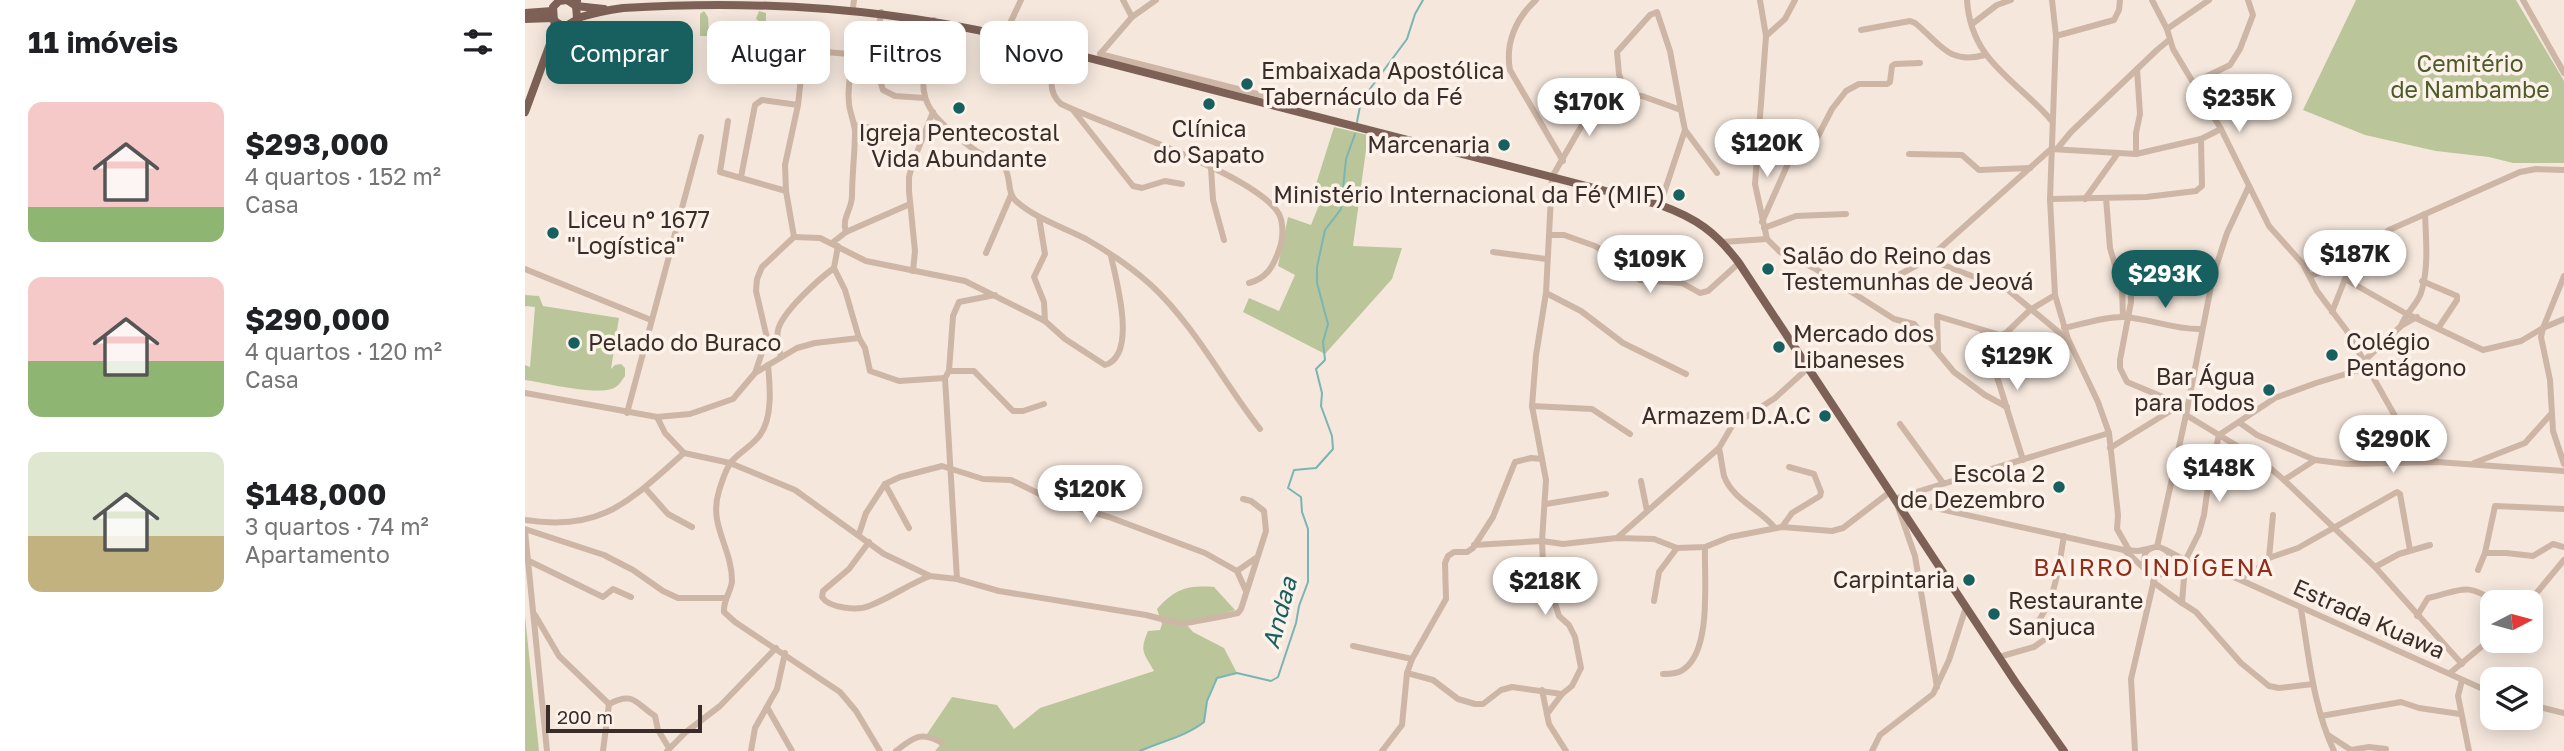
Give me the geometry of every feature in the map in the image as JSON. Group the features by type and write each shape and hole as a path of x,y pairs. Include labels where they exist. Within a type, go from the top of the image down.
{"main road":[{"path":"553,21 555,4 563,0 578,2 587,8 614,9 745,4 854,4 881,12 980,31"},
{"path":"577,18 578,2"},
{"path":"573,21 614,9"},
{"path":"525,13 553,17 556,21"},
{"path":"525,19 553,17"},
{"path":"525,112 546,55"},
{"path":"1088,55 1147,67 1353,127 1660,205 1705,226 1723,242 1739,263 2064,751"}],"street":[{"path":"1011,21 1020,0"},
{"path":"1123,0 1132,17"},
{"path":"1098,57 1132,17 1156,0"},
{"path":"1536,0 1524,11 1511,38 1507,55 1518,86 1563,161"},
{"path":"1760,0 1766,37 1755,184 1767,239 1780,252 1814,268 1894,319 1914,324 1954,372 1985,396 2007,407"},
{"path":"1766,37 1785,19 1795,0"},
{"path":"1967,0 1972,24 1985,55 2011,82 2031,96 2051,120"},
{"path":"1972,24 1997,5 2011,0"},
{"path":"2052,0 2056,36 2051,120 2054,149 2050,199 2055,295 2068,339 2098,402 2109,433 2118,515 2117,529 2126,550 2154,579 2196,612 2241,663 2269,686 2279,688 2313,684"},
{"path":"2056,36 2114,20 2120,0"},
{"path":"2152,0 2167,29 2169,40 2221,129 2269,226 2310,276 2365,360 2411,443 2437,462"},
{"path":"2167,29 2209,0"},
{"path":"2193,83 2225,68 2234,60 2253,15 2248,0"},
{"path":"2523,0 2564,73"},
{"path":"880,21 881,12"},
{"path":"1626,95 1619,74 1617,52 1650,15 1657,12 1670,51 1685,130 1717,173"},
{"path":"934,20 922,83 924,98 946,129 1006,170 1011,195 986,253"},
{"path":"1861,30 1910,21 1921,27 1949,53 1962,59 1985,55"},
{"path":"1835,283 1860,277 1888,281 1928,259 2054,149 2169,40"},
{"path":"794,237 786,191 785,165 803,59 807,52 844,54"},
{"path":"1763,225 1788,163 1795,154 1816,140 1832,109 1849,88 1859,84 1883,85 1889,82 1895,64 1920,63"},
{"path":"2136,154 2140,114 2137,69"},
{"path":"1172,75 1297,104"},
{"path":"2215,119 2253,77"},
{"path":"846,232 843,225 852,198 854,125 849,106 849,84"},
{"path":"881,84 886,93 895,96 924,98"},
{"path":"1051,84 1054,98 1072,109 1090,114 1211,168 1263,198 1279,215 1282,243 1269,272 1261,280 1249,283"},
{"path":"1547,714 1562,694 1572,686 1581,668 1575,637 1569,625 1559,616 1546,577 1542,541 1546,481 1532,406 1536,355 1546,293 1552,177 1582,125 1626,95 1642,96 1681,110"},
{"path":"741,177 755,105 762,100 797,105"},
{"path":"1072,109 1133,186 1142,188 1165,181 1182,184"},
{"path":"913,271 909,177 933,112"},
{"path":"728,121 719,170 786,191"},
{"path":"854,125 880,130 884,138"},
{"path":"2054,149 2136,154 2201,139 2221,129"},
{"path":"1660,205 1685,130"},
{"path":"627,413 701,137"},
{"path":"2050,199 2196,191 2202,186 2201,139"},
{"path":"1758,149 1776,144 1795,154"},
{"path":"2085,199 2118,153"},
{"path":"1909,154 1962,155 1979,170 2030,168"},
{"path":"1211,168 1213,200 1224,240"},
{"path":"2332,312 2345,279 2359,259 2389,230 2520,172 2536,169 2564,170"},
{"path":"2144,567 2145,553 2154,547 2187,411 2213,275 2227,233 2249,186"},
{"path":"1011,195 1026,209 1087,240 1153,287 1187,323 1231,391 1261,429"},
{"path":"2106,198 2110,248 2122,289 2125,317 2120,368 2127,382 2180,404 2219,435 2262,461 2375,567 2462,664"},
{"path":"910,204 846,232 835,245 834,268 845,290 871,373 899,382 945,378"},
{"path":"1763,225 1818,213 1846,214"},
{"path":"2401,326 2405,313 2421,295 2426,252 2425,214"},
{"path":"1039,217 1045,254 1034,277 1044,302 1045,321"},
{"path":"1550,235 1564,235 1595,246 1620,261 1640,280 1682,283 1700,293 1708,291 1739,263"},
{"path":"755,373 767,332 756,292 757,279 762,267 794,237 820,238 866,261 954,277 997,295 1045,321 1091,358 1105,365 1113,361 1124,331 1111,256"},
{"path":"1723,242 1767,239"},
{"path":"1493,252 1546,258"},
{"path":"1928,259 2000,285 2068,339"},
{"path":"2310,276 2359,259"},
{"path":"2125,317 2131,302 2131,277 2152,260"},
{"path":"781,357 778,331 780,324 810,287 834,268"},
{"path":"525,269 651,320"},
{"path":"2564,276 2543,328 2541,345 2550,380 2553,431 2564,464"},
{"path":"2345,279 2405,313 2483,350 2521,341 2564,319"},
{"path":"2422,281 2457,296 2439,327"},
{"path":"1546,293 1581,311 1623,342 1686,374"},
{"path":"957,579 945,378 949,371 955,307 966,300 997,295"},
{"path":"1938,351 1937,316 2000,335 2006,333 2030,310 2055,295"},
{"path":"2064,328 2125,317 2179,329 2201,329"},
{"path":"2365,360 2374,348 2417,317"},
{"path":"767,332 778,331"},
{"path":"1983,332 2023,460"},
{"path":"525,393 657,417 691,414 733,399 755,373 797,348 815,342 859,338"},
{"path":"768,365 769,410 764,428 758,438 730,463 715,509 715,519 727,552 731,578 731,586 723,607 728,616 840,692 849,701 880,751"},
{"path":"2182,603 2187,563 2204,515 2219,435 2275,398 2369,367"},
{"path":"1617,538 1719,448 1732,426 1775,398 1808,368"},
{"path":"949,371 974,371 1013,411 1023,411 1044,404"},
{"path":"2110,448 2180,404"},
{"path":"1532,406 1592,409 1630,434"},
{"path":"2473,464 2525,443 2552,413"},
{"path":"657,417 664,433 684,453 730,463 795,490 884,554 930,576 957,579 999,592 1146,615 1186,625 1238,612 1253,576 1256,558 1266,531 1266,516 1261,507 1243,499"},
{"path":"2239,423 2257,435 2315,460 2347,464 2437,462 2564,471"},
{"path":"1900,424 1943,483"},
{"path":"1474,545 1542,541 1563,544 1617,538 1654,539 1677,548 1705,547 1730,537 1779,527 1832,530 1843,528 1893,495 1943,483 2109,433"},
{"path":"1719,448 1725,478 1730,487 1779,527"},
{"path":"525,520 557,524 594,519 645,488 684,453"},
{"path":"1382,751 1402,725 1407,673 1412,659 1446,600 1445,563 1448,556 1454,552 1471,550 1493,516 1511,467 1521,459 1542,458"},
{"path":"2284,480 2315,460"},
{"path":"859,534 866,513 885,484 938,467 950,468 983,480 1010,480 1021,483 1056,502 1135,526 1205,553 1237,571 1246,590"},
{"path":"1779,527 1792,513 1820,496 1821,492 1814,474 1789,467"},
{"path":"1641,481 1647,511"},
{"path":"885,484 909,528"},
{"path":"645,488 668,514 692,527"},
{"path":"2236,578 2253,573 2269,558 2298,548 2399,492 2410,550"},
{"path":"1546,504 1606,494"},
{"path":"1893,495 2126,550 2138,551 2154,547 2166,550 2171,562 2168,571"},
{"path":"1893,495 1915,556 1937,687"},
{"path":"2478,570 2485,553 2495,506 2564,509"},
{"path":"2269,558 2273,515"},
{"path":"547,751 525,530 604,555 633,569 663,591 678,598 725,598"},
{"path":"2035,626 2054,594 2064,536"},
{"path":"869,542 849,569 823,591 825,603 866,607 930,576"},
{"path":"2485,553 2533,556 2553,544 2564,547"},
{"path":"2375,567 2410,550 2430,545"},
{"path":"1663,674 1682,671 1691,662 1701,641 1705,547"},
{"path":"1654,601 1659,572 1677,548"},
{"name":"Estrada Kuawa","path":"2166,550 2187,563 2236,578 2480,688"},
{"path":"1237,571 1256,558"},
{"path":"2540,590 2564,560"},
{"path":"529,561 603,597 611,589 631,597"},
{"path":"2135,751 2131,679 2154,579 2187,563"},
{"path":"2417,616 2428,598 2463,588 2480,592"},
{"path":"1871,751 1880,735 1917,708 1937,687 1966,607"},
{"path":"2301,609 2313,684 2326,734 2334,751"},
{"path":"533,613 559,656 610,704"},
{"path":"1999,657 2035,647 2052,634"},
{"path":"1353,646 1412,659"},
{"path":"610,704 627,697 653,714 668,749 686,732 705,720 776,648"},
{"path":"2450,673 2480,648"},
{"path":"751,751 755,728 777,689 785,653"},
{"path":"1407,673 1433,680 1458,699 1475,704 1483,704 1501,690 1512,687 1562,694"},
{"path":"2462,680 2458,696 2469,751"},
{"path":"1542,690 1549,724 1566,751"},
{"path":"2321,716 2400,702 2419,708 2461,714"},
{"path":"603,751 610,704"},
{"path":"767,707 792,751"},
{"path":"2543,708 2564,713"},
{"path":"2326,734 2351,750 2369,747 2386,749"},
{"path":"895,751 920,736 932,737 942,743"},
{"path":"1878,740 1880,751"}],"green space":[{"name":"Cemitério de Nambambe","path":"2356,0 2516,0 2564,81 2564,163 2513,163 2489,157 2436,151 2365,135 2303,110"},
{"path":"704,11 708,17 707,36 700,36 700,14"},
{"path":"759,11 766,13 766,21 756,19"},
{"path":"1334,127 1368,135 1353,246 1402,248 1392,279 1325,354 1243,312 1249,298 1279,311 1295,275 1278,266 1288,217 1311,225 1319,205 1311,200"},
{"name":"Pelado do Buraco","path":"525,295 539,296 543,306 619,318 611,369 621,364 625,368 625,376 619,384 614,388 596,391 525,380 525,365 530,367 535,307 525,306"},
{"path":"1214,587 1235,610 1187,625 1193,632 1224,648 1237,673 1217,678 1200,725 1140,751 935,751 940,745 927,734 952,697 997,705 1014,729 1040,708 1154,671 1143,648 1148,631 1160,630 1162,624 1157,609 1182,590"},
{"path":"525,616 539,751 525,751"}],"waterway":[{"name":"Andaa","path":"1357,122 1361,101 1407,39 1423,0"},
{"name":"Andaa","path":"1140,751 1181,735 1204,722 1207,701 1217,678 1237,673 1271,681 1278,677 1308,582 1308,529 1302,512 1301,497 1288,488 1294,470 1316,468 1333,449 1332,436 1321,406 1322,393 1316,369 1325,360 1323,342 1328,324 1317,283 1317,267 1325,230 1341,209 1346,159 1355,134"}],"place":[{"name":"Embaixada Apostólica Tabernáculo da Fé","path":"1247,84"},
{"name":"Clínica do Sapato","path":"1209,104"},
{"name":"Igreja Pentecostal Vida Abundante","path":"959,108"},
{"name":"Marcenaria","path":"1504,145"},
{"name":"Ministério Internacional da Fé (MIF)","path":"1679,195"},
{"name":"Liceu nº 1677 \"Logística\"","path":"553,233"},
{"name":"Salão do Reino das Testemunhas de Jeová","path":"1768,269"},
{"name":"Pelado do Buraco","path":"574,343"},
{"name":"Mercado dos Libaneses","path":"1779,347"},
{"name":"Colégio Pentágono","path":"2332,355"},
{"name":"Bar Água para Todos","path":"2269,390"},
{"name":"Armazem D.A.C","path":"1825,416"},
{"name":"Escola 2 de Dezembro","path":"2059,487"},
{"name":"Carpintaria","path":"1969,580"},
{"name":"Restaurante Sanjuca","path":"1994,614"}],"district":[{"name":"BAIRRO INDÍGENA","path":"2154,568"}]}
